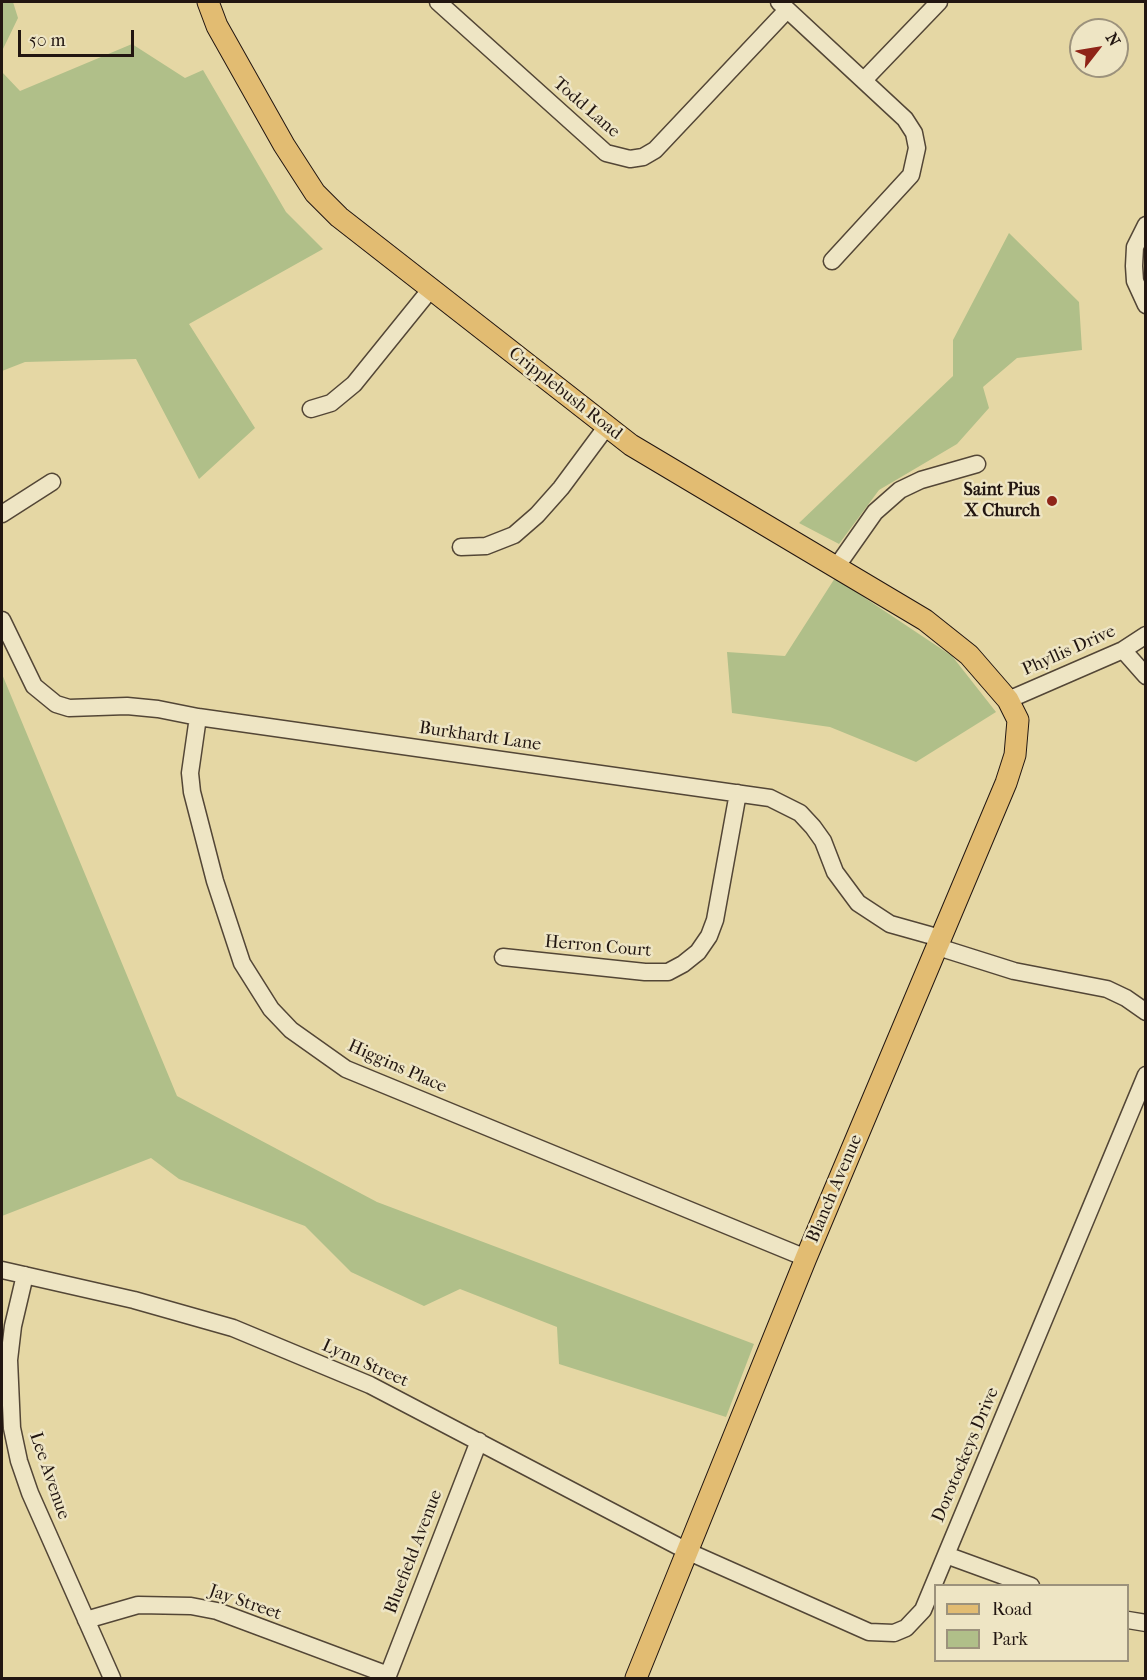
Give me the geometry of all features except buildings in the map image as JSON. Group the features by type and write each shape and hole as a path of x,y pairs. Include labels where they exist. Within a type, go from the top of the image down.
{"main road":[{"name":"Cripplebush Road","path":"208,2 217,26 284,145 315,193 339,217 631,445 925,620 969,655 1008,700"},
{"name":"Blanch Avenue","path":"636,1678 647,1646 689,1552 806,1258 939,943 1015,755 1018,720 1008,700"}],"street":[{"name":"Todd Lane","path":"438,2 606,153 630,159 655,150 783,6"},
{"path":"864,80 939,2"},
{"path":"783,6 905,119 914,133 917,148 916,161 902,186 832,261"},
{"path":"1146,225 1135,247 1134,266 1135,281 1146,305"},
{"path":"311,409 331,403 354,384 430,290"},
{"path":"461,547 486,546 514,535 537,515 561,488 607,426"},
{"path":"837,566 876,512 900,490 921,480 977,464"},
{"path":"2,514 52,482"},
{"name":"Burkhardt Lane","path":"2,620 34,687 56,705 82,709 127,706 158,709 198,717 770,798 801,813 818,834 835,872 858,903 890,924 1014,971 1107,989 1126,998 1146,1012"},
{"name":"Phyllis Drive","path":"1008,700 1123,650 1146,635"},
{"path":"1123,650 1146,676"},
{"name":"Higgins Place","path":"198,717 192,752 191,783 215,881 242,963 271,1009 291,1030 346,1069 806,1258"},
{"name":"Herron Court","path":"503,957 645,972 668,972 684,964 698,952 709,936 715,920 738,793"},
{"name":"Dorotockeys Drive","path":"689,1552 869,1632 894,1633 916,1620 923,1610 1146,1075"},
{"name":"Lynn Street","path":"2,1270 134,1299 233,1328 370,1385 689,1552"},
{"name":"Lee Avenue","path":"25,1275 13,1326 9,1360 12,1428 30,1493 112,1678"},
{"name":"Bluefield Avenue","path":"388,1677 479,1441"},
{"path":"946,1555 1026,1584"},
{"name":"Jay Street","path":"86,1620 138,1605 191,1605 217,1611 388,1677"},
{"path":"1129,1620 1146,1623"}],"green space":[{"path":"2,2 13,2 18,18 2,51"},
{"path":"132,44 185,78 203,70 286,212 323,249 189,324 255,428 199,479 136,359 25,362 2,371 2,72 20,91"},
{"path":"1009,233 1079,302 1082,350 1017,358 983,387 989,408 957,444 879,490 839,544 799,523 953,376 953,340"},
{"path":"835,578 952,656 996,712 916,762 830,727 732,713 727,652 785,656"},
{"path":"2,674 177,1096 377,1202 754,1344 726,1417 559,1364 557,1327 460,1289 424,1306 351,1272 305,1226 179,1179 151,1158 2,1216"}],"place":[{"name":"Saint Pius X Church","path":"1052,501"}]}
